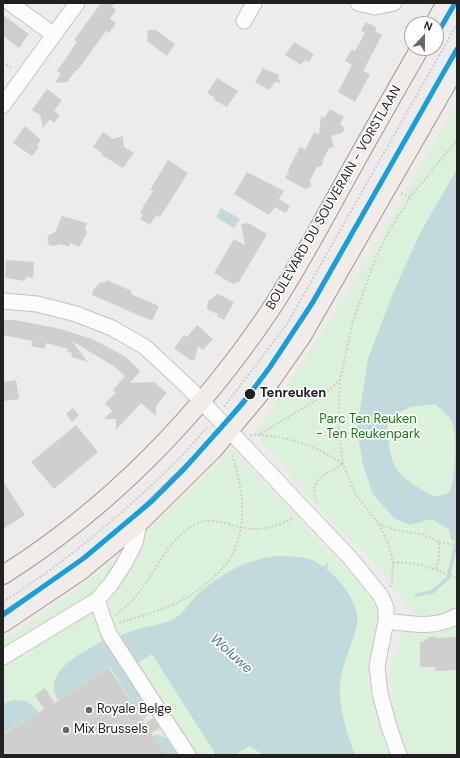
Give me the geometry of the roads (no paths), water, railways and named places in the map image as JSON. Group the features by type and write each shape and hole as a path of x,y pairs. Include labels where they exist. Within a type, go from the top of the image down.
{"main road":[{"path":"439,16 446,3"},
{"name":"BOULEVARD DU SOUVERAIN - VORSTLAAN","path":"3,575 53,542 92,511 142,465 202,401 235,360 270,312 416,56"},
{"path":"3,623 79,572 139,523 213,450 272,379 302,336 457,66"}],"street":[{"path":"10,3 54,35"},
{"path":"3,105 77,3"},
{"path":"244,21 254,3"},
{"path":"358,3 375,7 394,3"},
{"path":"3,301 43,305 76,314 112,328 145,347 202,401 351,559 370,582 386,608 386,621 377,666 380,693 389,727 399,755"},
{"path":"3,657 97,600 111,584 124,564 135,543 139,523"},
{"path":"97,600 109,634 188,755"},
{"path":"386,621 430,625 445,622 457,616"}],"water":[{"path":"457,169 457,541 451,539 449,529 431,519 410,525 394,518 373,494 363,465 357,429 368,359 393,293 420,233","holes":["435,404 451,420 455,437 455,457 450,492 435,497 409,481 397,470 390,451 387,419 410,407"]},
{"path":"221,208 240,219 234,228 216,217"},
{"path":"275,556 301,557 309,559 326,568 349,594 354,604 357,614 357,623 342,670 340,696 344,722 355,755 264,755 249,746 235,755 216,755 152,654 136,664 119,637 126,633 170,621 182,613 195,597 204,589 222,576 242,565"},
{"path":"104,640 147,708 147,716 143,721 110,667 58,700 54,689 55,680 60,671 77,656"},
{"path":"13,700 27,701 39,712 3,734 3,704"},
{"path":"159,735 167,739 177,755 165,755 153,736"}],"waterway":[{"name":"Woluwe","path":"416,595 432,592 448,578 457,540"},
{"name":"Woluwe","path":"322,571 327,565"}],"place":[{"name":"Tenreuken","path":"250,394"},
{"name":"Royale Belge","path":"89,710"},
{"name":"Mix Brussels","path":"66,730"}],"park label":[{"name":"Parc Ten Reuken - Ten Reukenpark","path":"368,428"}]}
